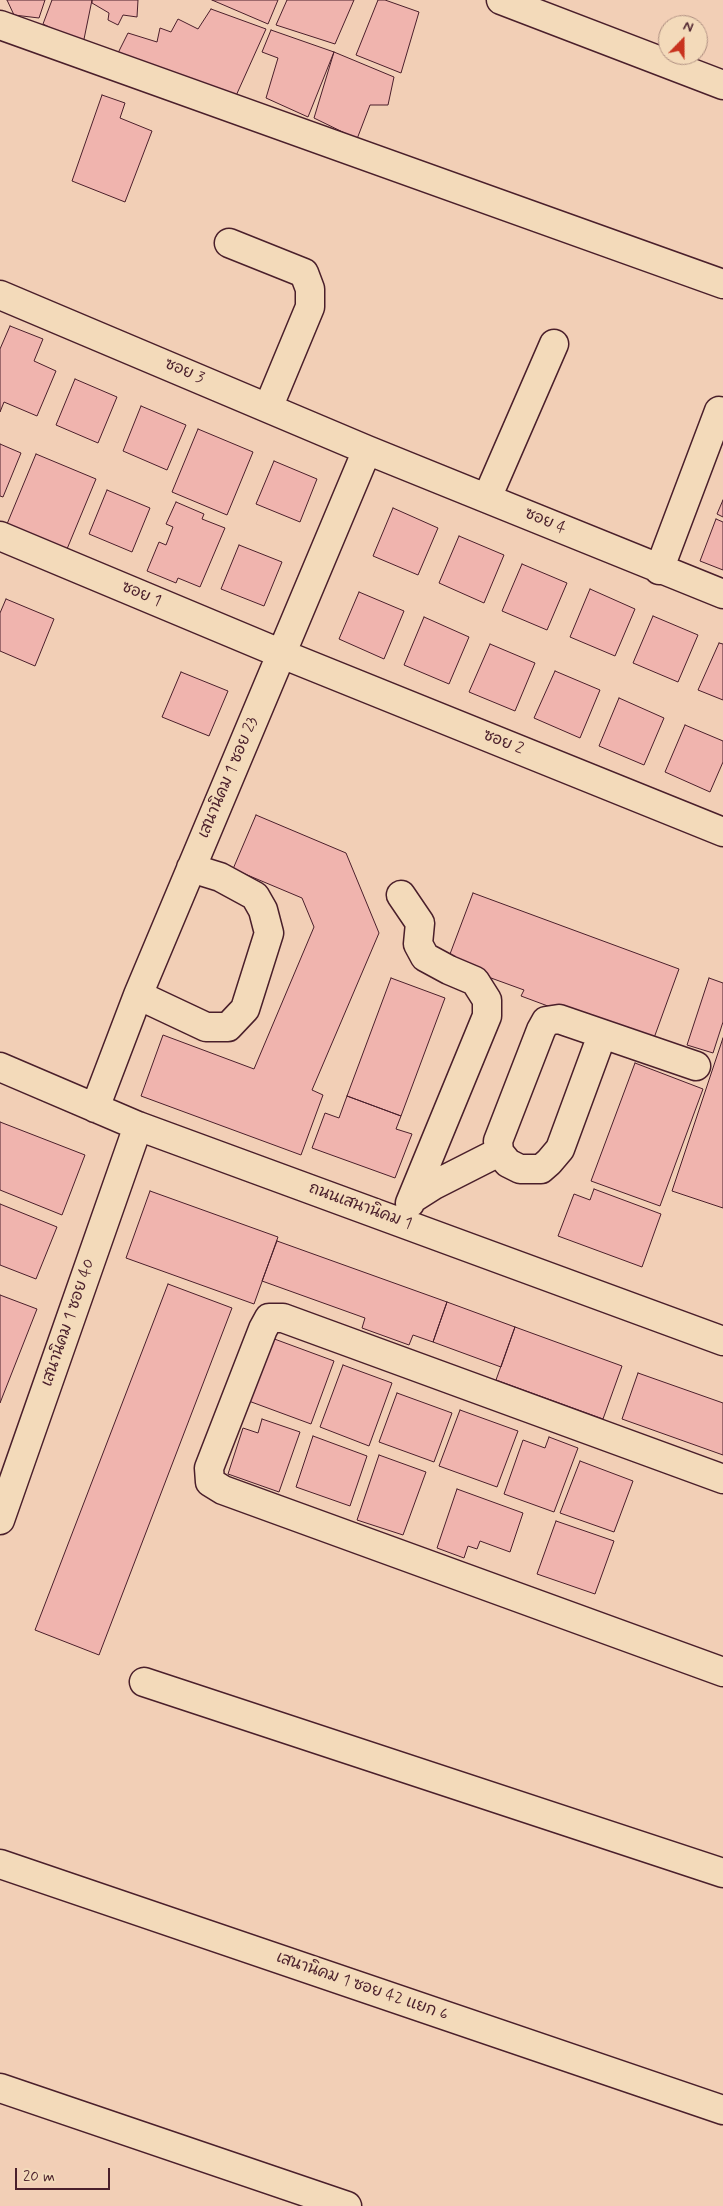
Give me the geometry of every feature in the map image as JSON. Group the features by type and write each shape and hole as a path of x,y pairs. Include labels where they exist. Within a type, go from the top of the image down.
{"street":[{"path":"501,0 723,84"},
{"path":"0,25 723,284"},
{"path":"229,242 304,273 310,289 310,307 268,408"},
{"name":"ซอย 3","path":"0,295 367,450"},
{"path":"487,498 554,344"},
{"path":"658,570 720,410"},
{"name":"ซอย 4","path":"367,450 658,570 723,594"},
{"name":"เสนานิคม 1 ซอย 23","path":"95,1108 138,995 367,450"},
{"name":"ซอย 1","path":"0,536 282,654"},
{"name":"ซอย 2","path":"282,654 723,832"},
{"path":"138,995 206,1027 228,1027 245,1009 268,933 263,910 255,896 220,877 191,868"},
{"path":"400,895 420,923 418,944 425,957 449,970 475,980 487,1000 487,1016 407,1211"},
{"path":"602,1035 560,1149 550,1162 540,1169 520,1169 508,1163 499,1152 498,1141 546,1021 558,1019 696,1066"},
{"name":"ถนนเสนานิคม 1","path":"0,1067 138,1126 407,1211 723,1341"},
{"name":"เสนานิคม 1 ซอย 40","path":"0,1520 138,1126"},
{"path":"407,1211 434,1185 499,1152"},
{"path":"723,1479 282,1318 269,1318 263,1328 209,1468 210,1482 223,1490 723,1672"},
{"path":"144,1682 723,1873"},
{"name":"เสนานิคม 1 ซอย 42 แยก 6","path":"0,1864 723,2110"},
{"path":"0,2088 347,2206"}],"building":[{"path":"7,0 45,0 39,18 14,15"},
{"path":"52,0 92,0 83,44 43,24"},
{"path":"92,0 138,0 137,17 123,15 118,25 108,20 109,13 92,3"},
{"path":"212,0 278,0 268,24"},
{"path":"287,0 354,0 335,44 276,25"},
{"path":"378,0 385,0 419,12 401,73 356,55"},
{"path":"211,9 266,29 235,98 116,57 128,33 157,42 160,28 171,32 178,19 198,29"},
{"path":"271,30 334,52 308,117 266,98 278,58 262,52"},
{"path":"334,52 394,77 388,105 370,105 357,139 314,118"},
{"path":"102,95 125,103 120,118 152,131 125,202 72,181"},
{"path":"10,326 43,339 34,361 56,371 37,416 4,402 0,412 0,349"},
{"path":"75,379 117,397 98,443 56,425"},
{"path":"141,406 186,425 167,470 123,451"},
{"path":"198,429 253,452 227,515 172,492"},
{"path":"0,444 21,453 3,497 0,496"},
{"path":"36,454 96,479 67,549 7,524"},
{"path":"274,461 317,479 300,522 256,504"},
{"path":"107,490 150,508 132,552 89,534"},
{"path":"723,500 723,517 717,514"},
{"path":"176,502 204,514 202,519 225,528 200,587 178,578 176,583 147,571 159,542 166,545 173,527 166,524"},
{"path":"393,508 438,528 418,575 373,556"},
{"path":"716,519 723,522 723,570 700,561"},
{"path":"459,536 504,555 484,603 439,583"},
{"path":"239,545 282,562 264,606 221,589"},
{"path":"522,564 567,583 547,630 502,611"},
{"path":"590,589 635,609 615,656 570,637"},
{"path":"359,592 404,611 384,659 339,639"},
{"path":"6,599 54,619 35,666 0,651 0,613"},
{"path":"653,616 698,635 678,682 633,663"},
{"path":"424,617 469,637 449,684 404,665"},
{"path":"719,643 723,644 723,700 698,690"},
{"path":"490,644 535,663 515,711 469,692"},
{"path":"555,671 600,690 580,738 534,718"},
{"path":"181,672 228,691 209,736 162,717"},
{"path":"619,698 664,718 644,765 599,746"},
{"path":"685,725 723,741 723,762 710,792 665,772"},
{"path":"256,815 346,853 379,933 312,1090 323,1095 301,1155 141,1096 163,1035 254,1069 314,927 302,898 233,869"},
{"path":"473,893 679,969 654,1038 582,1012 580,1018 521,996 524,990 447,962"},
{"path":"391,978 445,998 401,1116 347,1096"},
{"path":"709,978 723,983 723,1022 713,1053 687,1045"},
{"path":"723,1038 723,1208 672,1191"},
{"path":"635,1063 703,1089 660,1206 591,1181"},
{"path":"347,1096 401,1116 396,1129 412,1134 395,1178 312,1148 325,1113 339,1118"},
{"path":"0,1122 85,1155 62,1215 0,1190"},
{"path":"594,1189 661,1214 642,1267 558,1236 574,1194 590,1200"},
{"path":"150,1191 278,1237 254,1304 126,1258"},
{"path":"0,1204 57,1227 36,1279 0,1265"},
{"path":"277,1241 447,1302 433,1342 413,1335 409,1345 362,1328 365,1318 262,1281"},
{"path":"168,1284 232,1308 99,1655 35,1630"},
{"path":"0,1295 37,1309 0,1403"},
{"path":"447,1302 515,1327 501,1367 433,1342"},
{"path":"515,1327 622,1366 603,1419 496,1380"},
{"path":"269,1337 334,1361 311,1424 246,1400"},
{"path":"343,1365 392,1383 369,1446 320,1427"},
{"path":"638,1373 723,1403 723,1455 622,1419"},
{"path":"397,1393 452,1413 434,1462 379,1442"},
{"path":"460,1410 518,1431 497,1487 439,1466"},
{"path":"262,1419 300,1432 279,1492 228,1474 243,1428 258,1433"},
{"path":"313,1436 367,1456 350,1506 296,1487"},
{"path":"549,1437 578,1448 554,1512 504,1494 523,1440 545,1448"},
{"path":"379,1455 426,1472 403,1535 357,1520"},
{"path":"580,1461 633,1481 614,1532 560,1513"},
{"path":"457,1489 523,1513 510,1552 480,1541 477,1549 468,1546 464,1558 437,1548"},
{"path":"556,1521 614,1541 595,1594 537,1574"}]}
